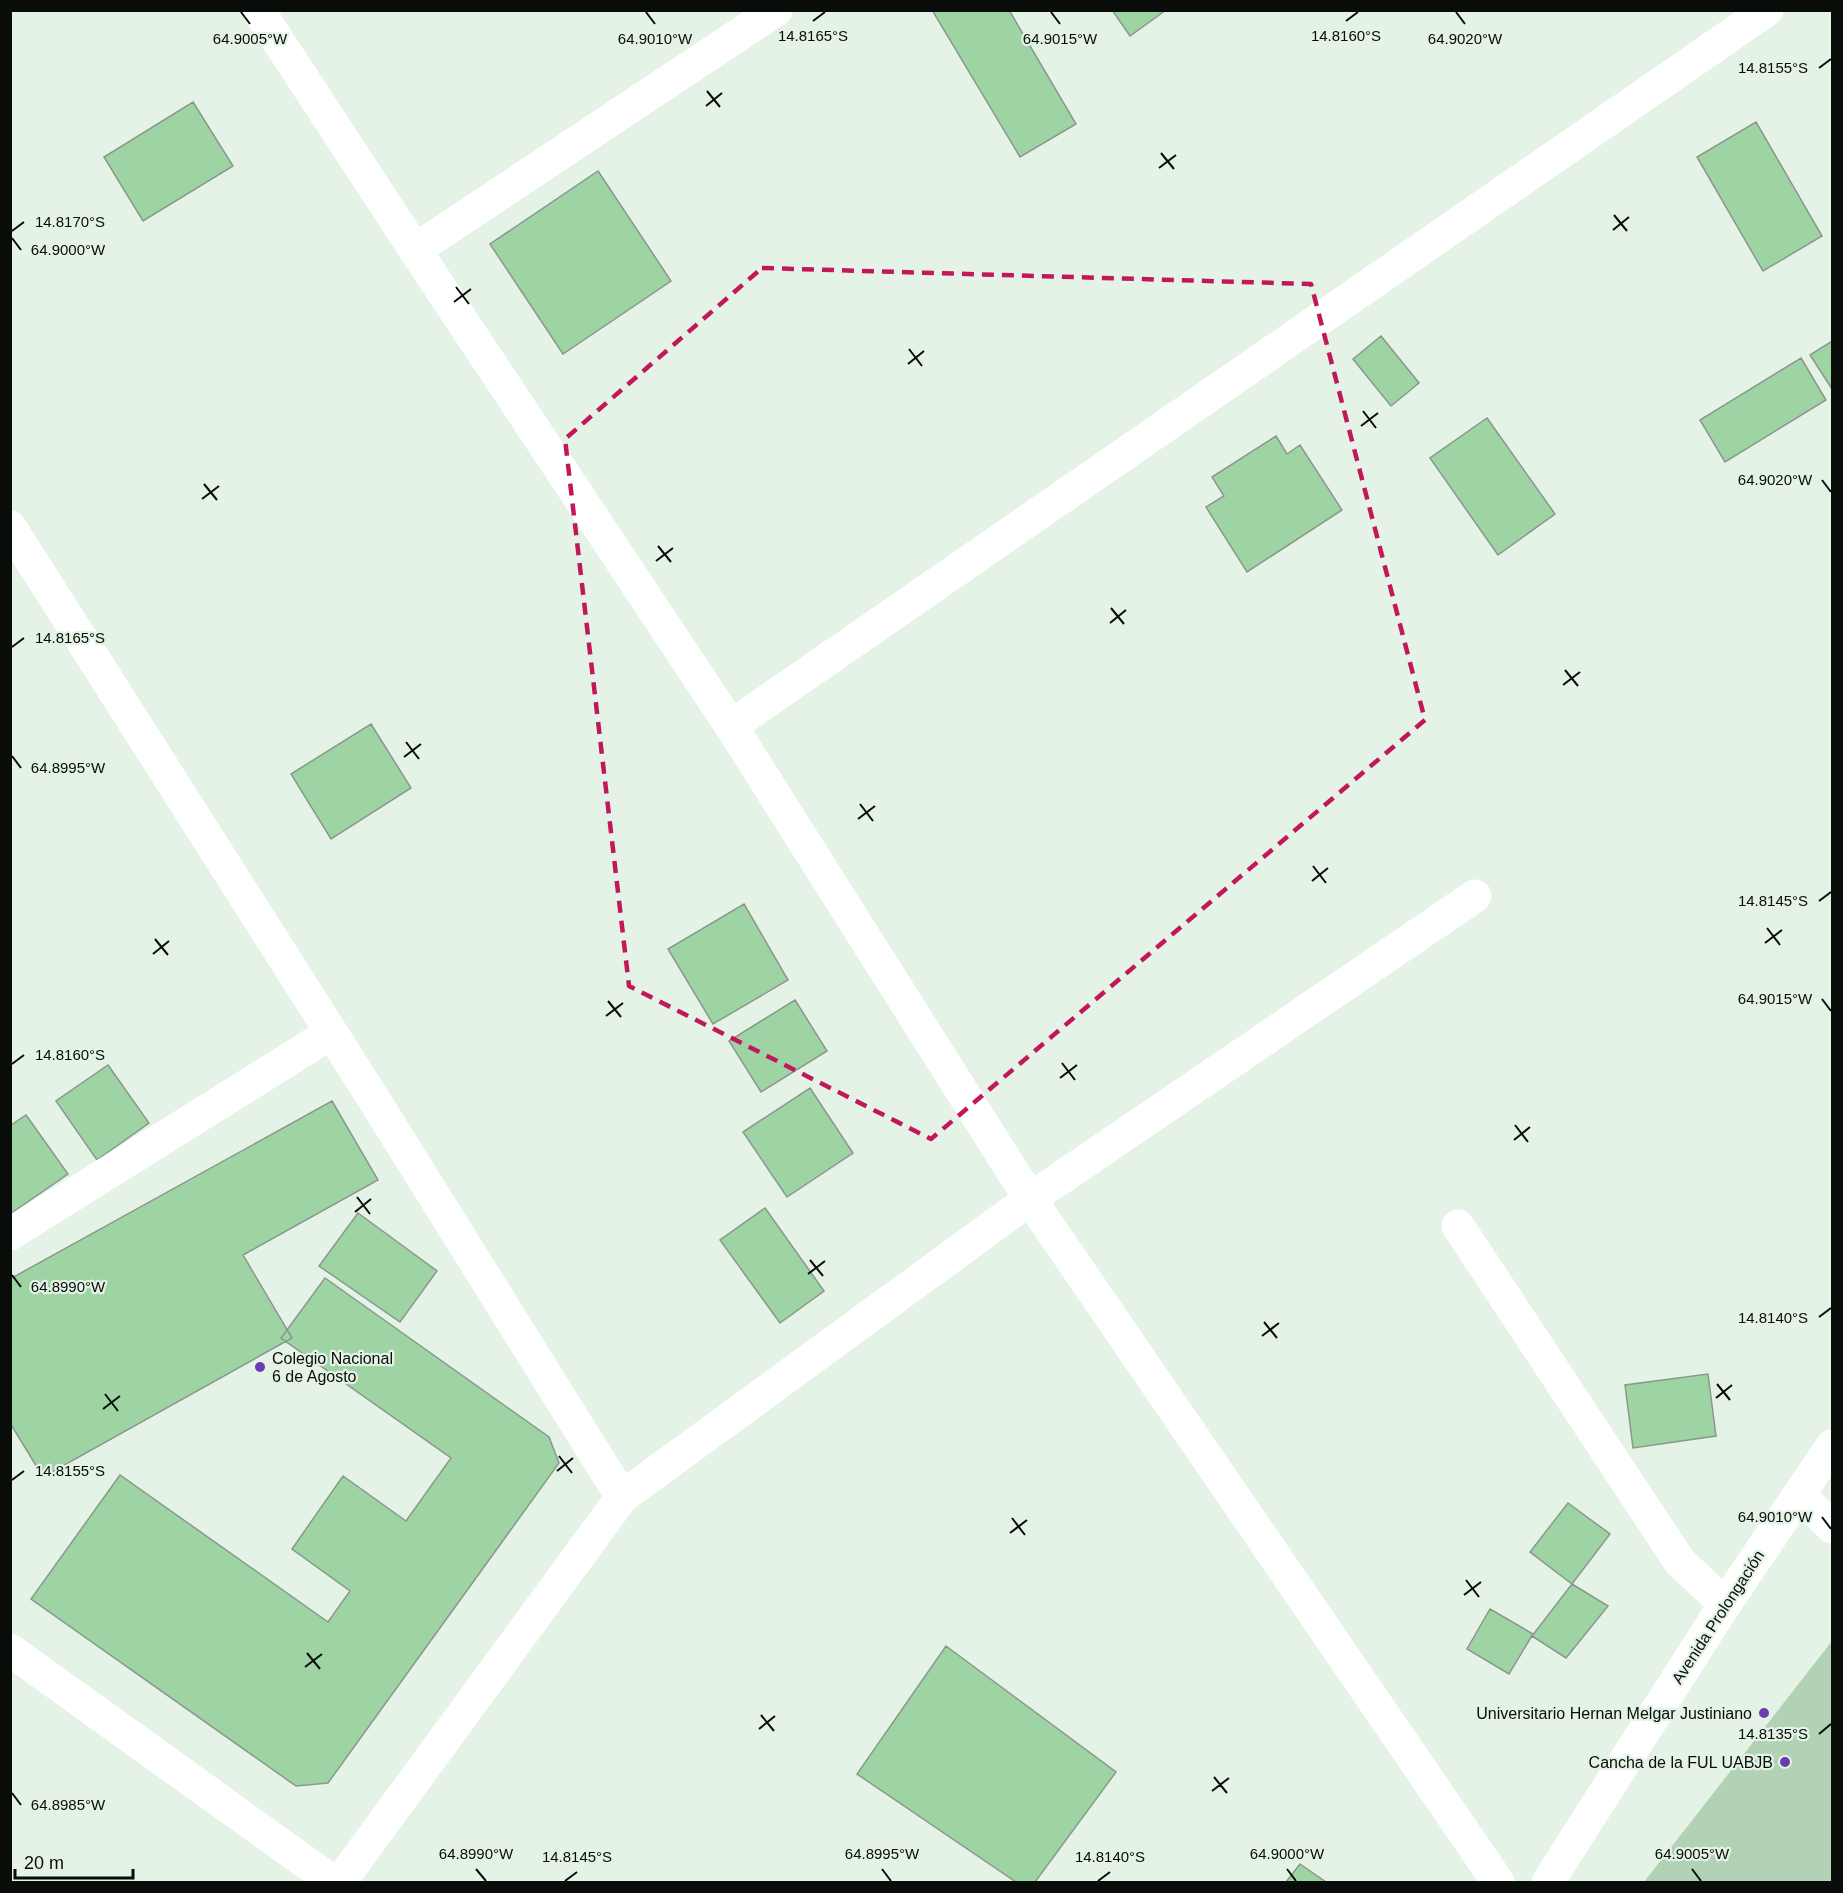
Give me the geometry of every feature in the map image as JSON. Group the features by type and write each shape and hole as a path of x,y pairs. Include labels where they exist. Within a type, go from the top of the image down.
{"street":[{"path":"258,10 731,726 1030,1200 1498,1882"},
{"path":"415,250 776,10"},
{"path":"731,726 1767,10"},
{"path":"10,527 622,1497"},
{"path":"340,1882 622,1497 1030,1200 1475,896"},
{"path":"10,1234 331,1033"},
{"path":"1458,1226 1680,1562 1725,1604"},
{"name":"Avenida Prolongación","path":"1548,1882 1725,1604 1833,1446"},
{"path":"1799,1494 1833,1527"},
{"path":"10,1650 333,1882"}],"highlighted area":[{"path":"762,268 1311,284 1425,720 931,1139 629,986 565,439"}],"green space":[{"name":"Cancha de la FUL UABJB","path":"1832,1641 1832,1882 1644,1882"}],"building":[{"path":"932,10 1009,10 1076,124 1020,157"},
{"path":"1112,10 1166,10 1130,36"},
{"path":"193,102 233,166 143,221 104,157"},
{"path":"1756,122 1822,236 1763,271 1697,157"},
{"path":"598,171 671,281 563,354 490,244"},
{"path":"1381,336 1419,383 1391,406 1353,359"},
{"path":"1832,341 1832,389 1810,355"},
{"path":"1801,358 1826,400 1725,462 1700,420"},
{"path":"1487,418 1555,514 1498,555 1430,458"},
{"path":"1276,436 1287,454 1300,445 1342,510 1247,572 1206,507 1224,496 1212,477"},
{"path":"371,724 411,788 331,839 291,774"},
{"path":"744,904 788,980 713,1024 668,949"},
{"path":"795,1000 827,1051 761,1092 729,1041"},
{"path":"108,1065 149,1123 97,1160 56,1101"},
{"path":"810,1088 853,1153 787,1197 743,1132"},
{"path":"332,1101 378,1180 243,1255 292,1338 43,1477 10,1423 10,1279"},
{"path":"26,1115 68,1174 10,1214 10,1126"},
{"path":"765,1208 824,1291 780,1323 720,1240"},
{"path":"358,1213 437,1271 400,1322 319,1266"},
{"path":"325,1278 549,1437 559,1463 328,1783 296,1786 31,1599 120,1475 328,1622 350,1591 292,1549 343,1476 406,1521 451,1458 281,1338"},
{"path":"1708,1374 1716,1436 1633,1448 1625,1385"},
{"path":"1568,1503 1610,1534 1572,1584 1530,1552"},
{"path":"1572,1584 1608,1606 1566,1658 1532,1636"},
{"path":"1490,1609 1533,1634 1509,1674 1467,1649"},
{"path":"946,1646 1116,1772 1035,1882 1016,1882 857,1774"},
{"path":"1300,1864 1326,1882 1286,1882"}],"place":[{"name":"Colegio Nacional 6 de Agosto","path":"260,1367"},
{"name":"Universitario Hernan Melgar Justiniano","path":"1764,1713"},
{"name":"Cancha de la FUL UABJB","path":"1785,1762"}]}
